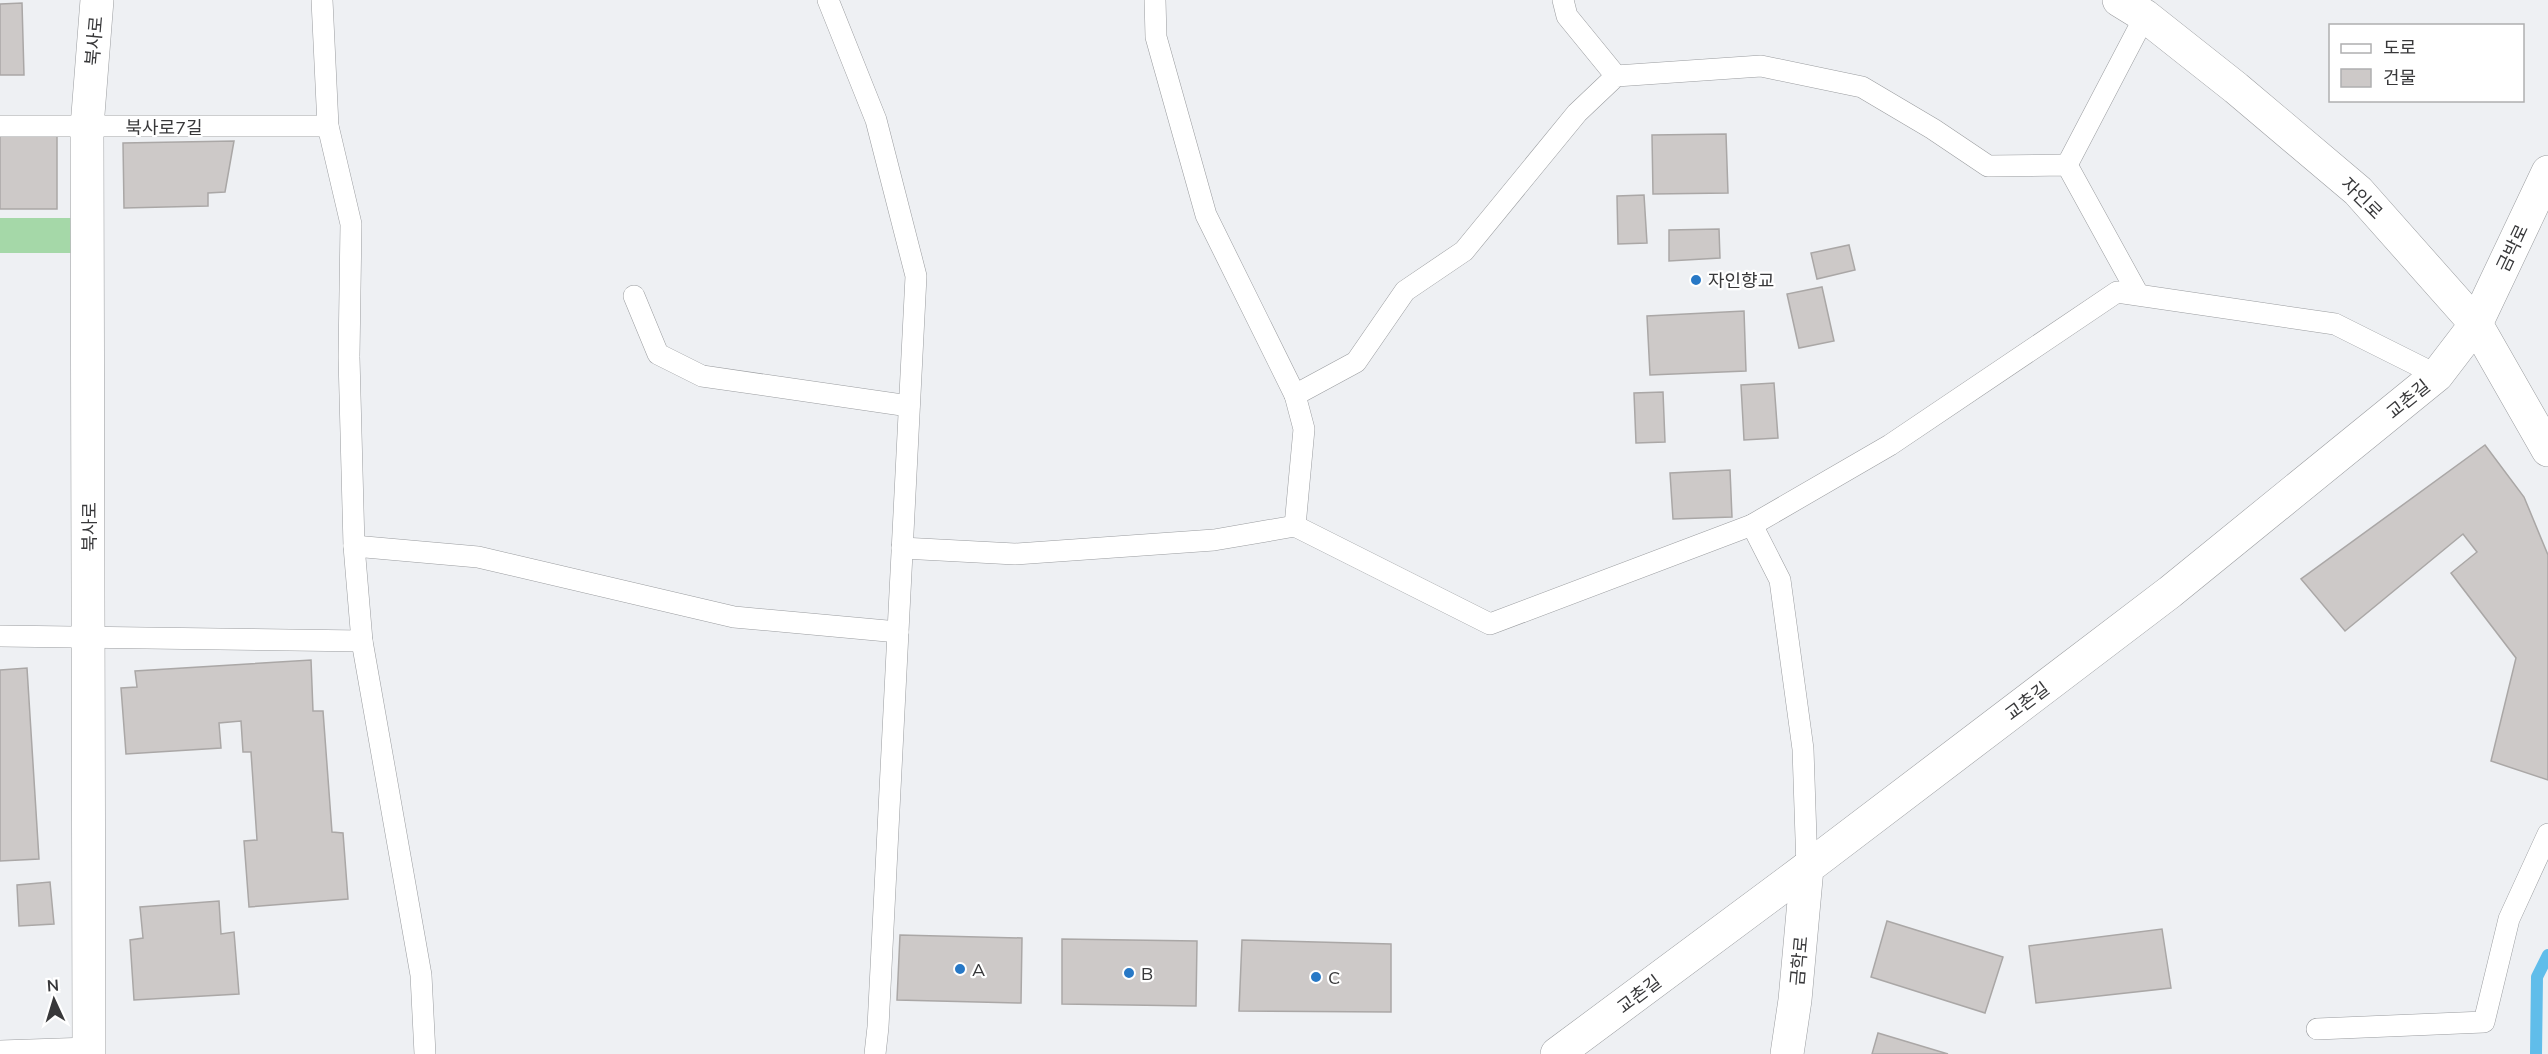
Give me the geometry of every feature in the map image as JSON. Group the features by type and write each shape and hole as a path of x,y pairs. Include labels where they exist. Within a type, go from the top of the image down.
{"street":[{"name":"북사로","path":"89,1051 87,127 97,0"},
{"name":"자인로","path":"2132,8 2236,88 2358,191 2476,324 2548,450"},
{"name":"금박로","path":"2476,324 2548,172"},
{"name":"교촌길","path":"1557,1054 2170,592 2437,375 2476,324"},
{"name":"금학로","path":"1787,1054 1795,1000 1806,868"}],"lane":[{"path":"322,0 328,126 351,224 349,357 354,546 362,641 421,975 425,1054"},
{"path":"828,0 876,120 916,276 875,1054"},
{"path":"1155,0 1156,37 1206,215 1295,395 1304,429 1294,526"},
{"path":"1563,0 1567,16 1616,76"},
{"path":"2067,165 2132,8"},
{"path":"1295,395 1356,362 1405,291 1464,251 1577,113 1616,76 1761,66 1862,87 1933,129 1988,166 2067,165"},
{"name":"북사로7길","path":"0,126 328,126"},
{"path":"2067,165 2138,294"},
{"path":"902,548 1015,554 1214,540 1294,526 1490,624 1752,525 1890,445 2117,292 2335,324 2437,375"},
{"path":"634,296 658,354 702,376 909,406"},
{"path":"1752,525 1780,580 1803,749 1806,868"},
{"path":"354,546 478,557 734,617 898,632"},
{"path":"0,636 362,641"},
{"path":"2317,1029 2484,1022 2509,919 2548,834"},
{"path":"0,1051 89,1051"}],"green space":[{"path":"0,218 87,218 87,253 0,253"}],"building":[{"path":"22,3 24,75 0,75 0,4"},
{"path":"1726,134 1728,193 1653,194 1652,135"},
{"path":"0,136 57,136 57,209 0,209"},
{"path":"234,141 225,192 208,193 208,206 124,208 123,143"},
{"path":"1644,195 1647,243 1618,244 1617,196"},
{"path":"1719,229 1720,258 1669,261 1669,230"},
{"path":"1849,245 1855,270 1817,279 1811,253"},
{"path":"1822,287 1834,341 1799,348 1787,294"},
{"path":"1744,311 1746,371 1650,375 1647,316"},
{"path":"1774,383 1778,438 1744,440 1741,385"},
{"path":"1663,392 1665,442 1636,443 1634,393"},
{"path":"2485,445 2524,497 2548,555 2548,780 2491,761 2516,658 2451,573 2477,552 2463,534 2345,631 2301,579"},
{"path":"1730,470 1732,517 1673,519 1670,473"},
{"path":"311,660 313,711 323,711 332,832 343,833 348,899 249,907 244,841 257,840 251,752 243,752 241,721 219,723 221,748 126,754 121,688 137,687 135,671"},
{"path":"27,668 39,859 0,861 0,670"},
{"path":"50,882 54,924 19,926 17,885"},
{"path":"219,901 221,934 234,932 239,994 134,1000 130,940 143,938 140,907"},
{"path":"1887,921 2003,957 1985,1013 1871,977"},
{"path":"2162,929 2171,988 2036,1003 2029,946"},
{"name":"A","path":"900,935 1022,938 1021,1003 897,1000"},
{"name":"B","path":"1062,939 1197,941 1196,1006 1062,1004"},
{"name":"C","path":"1242,940 1391,944 1391,1012 1239,1011"},
{"path":"1878,1033 1948,1054 1872,1054"}],"waterway":[{"path":"2536,1054 2537,977 2548,955"}],"place":[{"name":"자인향교","path":"1696,280"},
{"name":"A","path":"960,969"},
{"name":"B","path":"1129,973"},
{"name":"C","path":"1316,977"}]}
